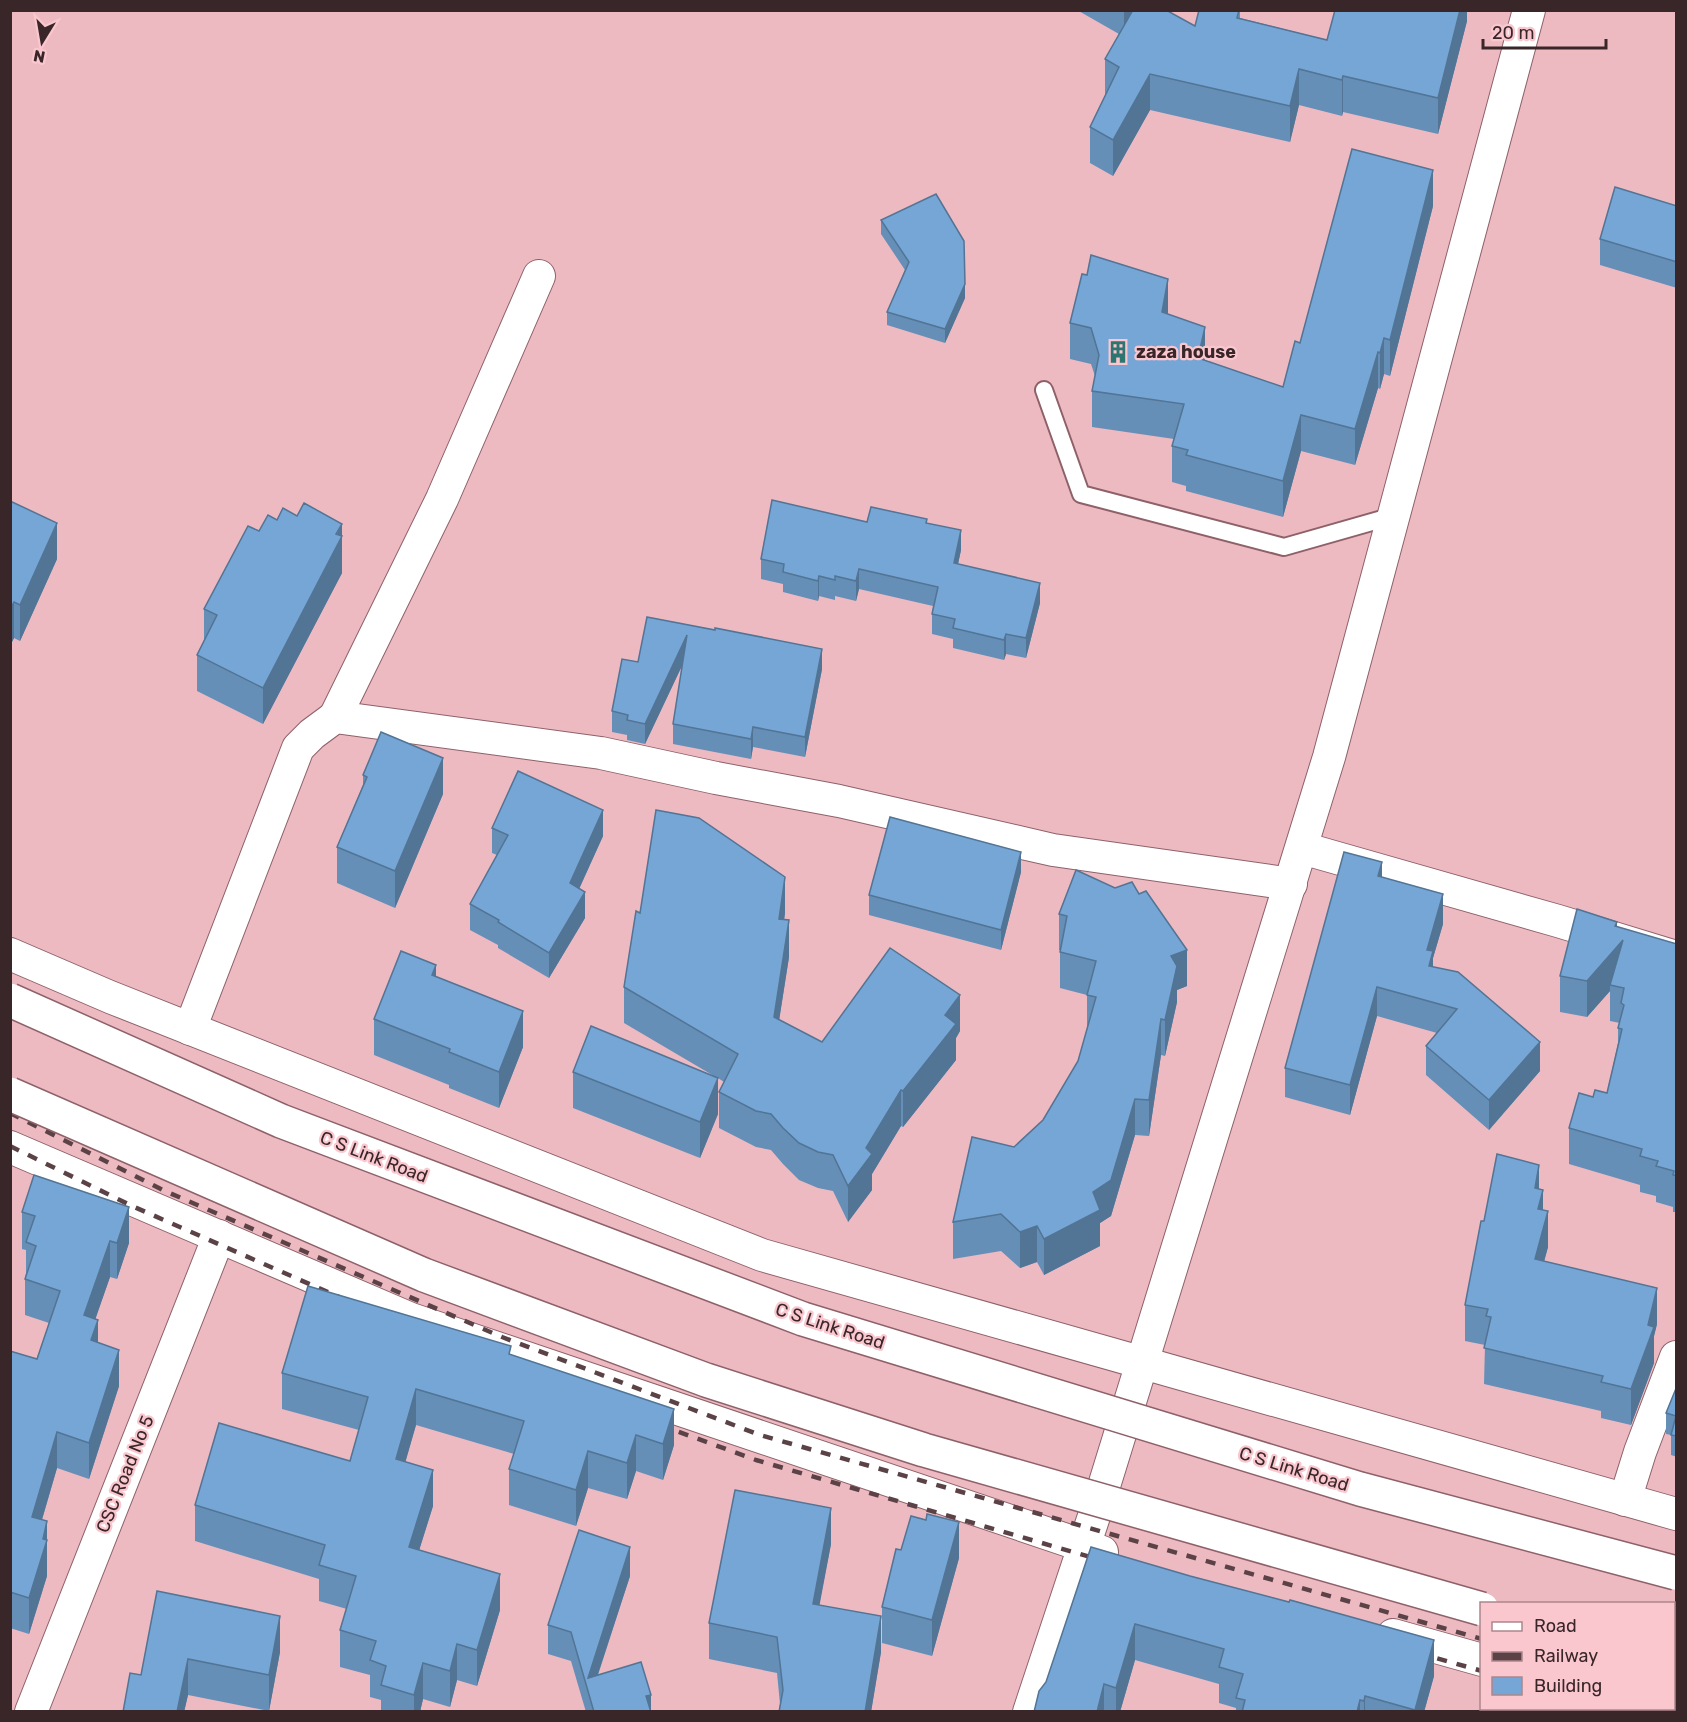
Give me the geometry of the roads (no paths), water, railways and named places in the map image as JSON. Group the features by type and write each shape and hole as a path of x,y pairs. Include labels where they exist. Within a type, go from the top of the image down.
{"main road":[{"name":"C S Link Road","path":"10,1000 281,1121 803,1319 1360,1489 1677,1573"},
{"path":"10,1094 424,1275 706,1380 924,1450 1480,1608"}],"street":[{"path":"1029,1712 1143,1364 1329,757 1529,10"},
{"path":"190,1029 298,747 335,717 442,499 539,276"},
{"path":"335,717 601,753 839,801 1053,850 1291,884"},
{"path":"1302,848 1677,957"},
{"path":"10,954 190,1029 762,1255 1677,1514"},
{"path":"10,1147 411,1319 1084,1547 1129,1560"},
{"name":"CSC Road No 5","path":"31,1712 219,1236"},
{"path":"1625,1500 1640,1452 1677,1357"},
{"path":"1368,1628 1480,1659"}],"lane":[{"path":"1044,390 1081,494 1284,546 1393,516"}],"railway":[{"path":"10,1113 165,1191 502,1337 760,1435 1480,1638"},
{"path":"10,1146 132,1206 339,1297"},
{"path":"660,1425 756,1460 1104,1561"},
{"path":"1418,1653 1480,1670"},
{"path":"1614,1710 1619,1712"}],"place":[{"name":"zaza house","path":"1118,352"}]}
